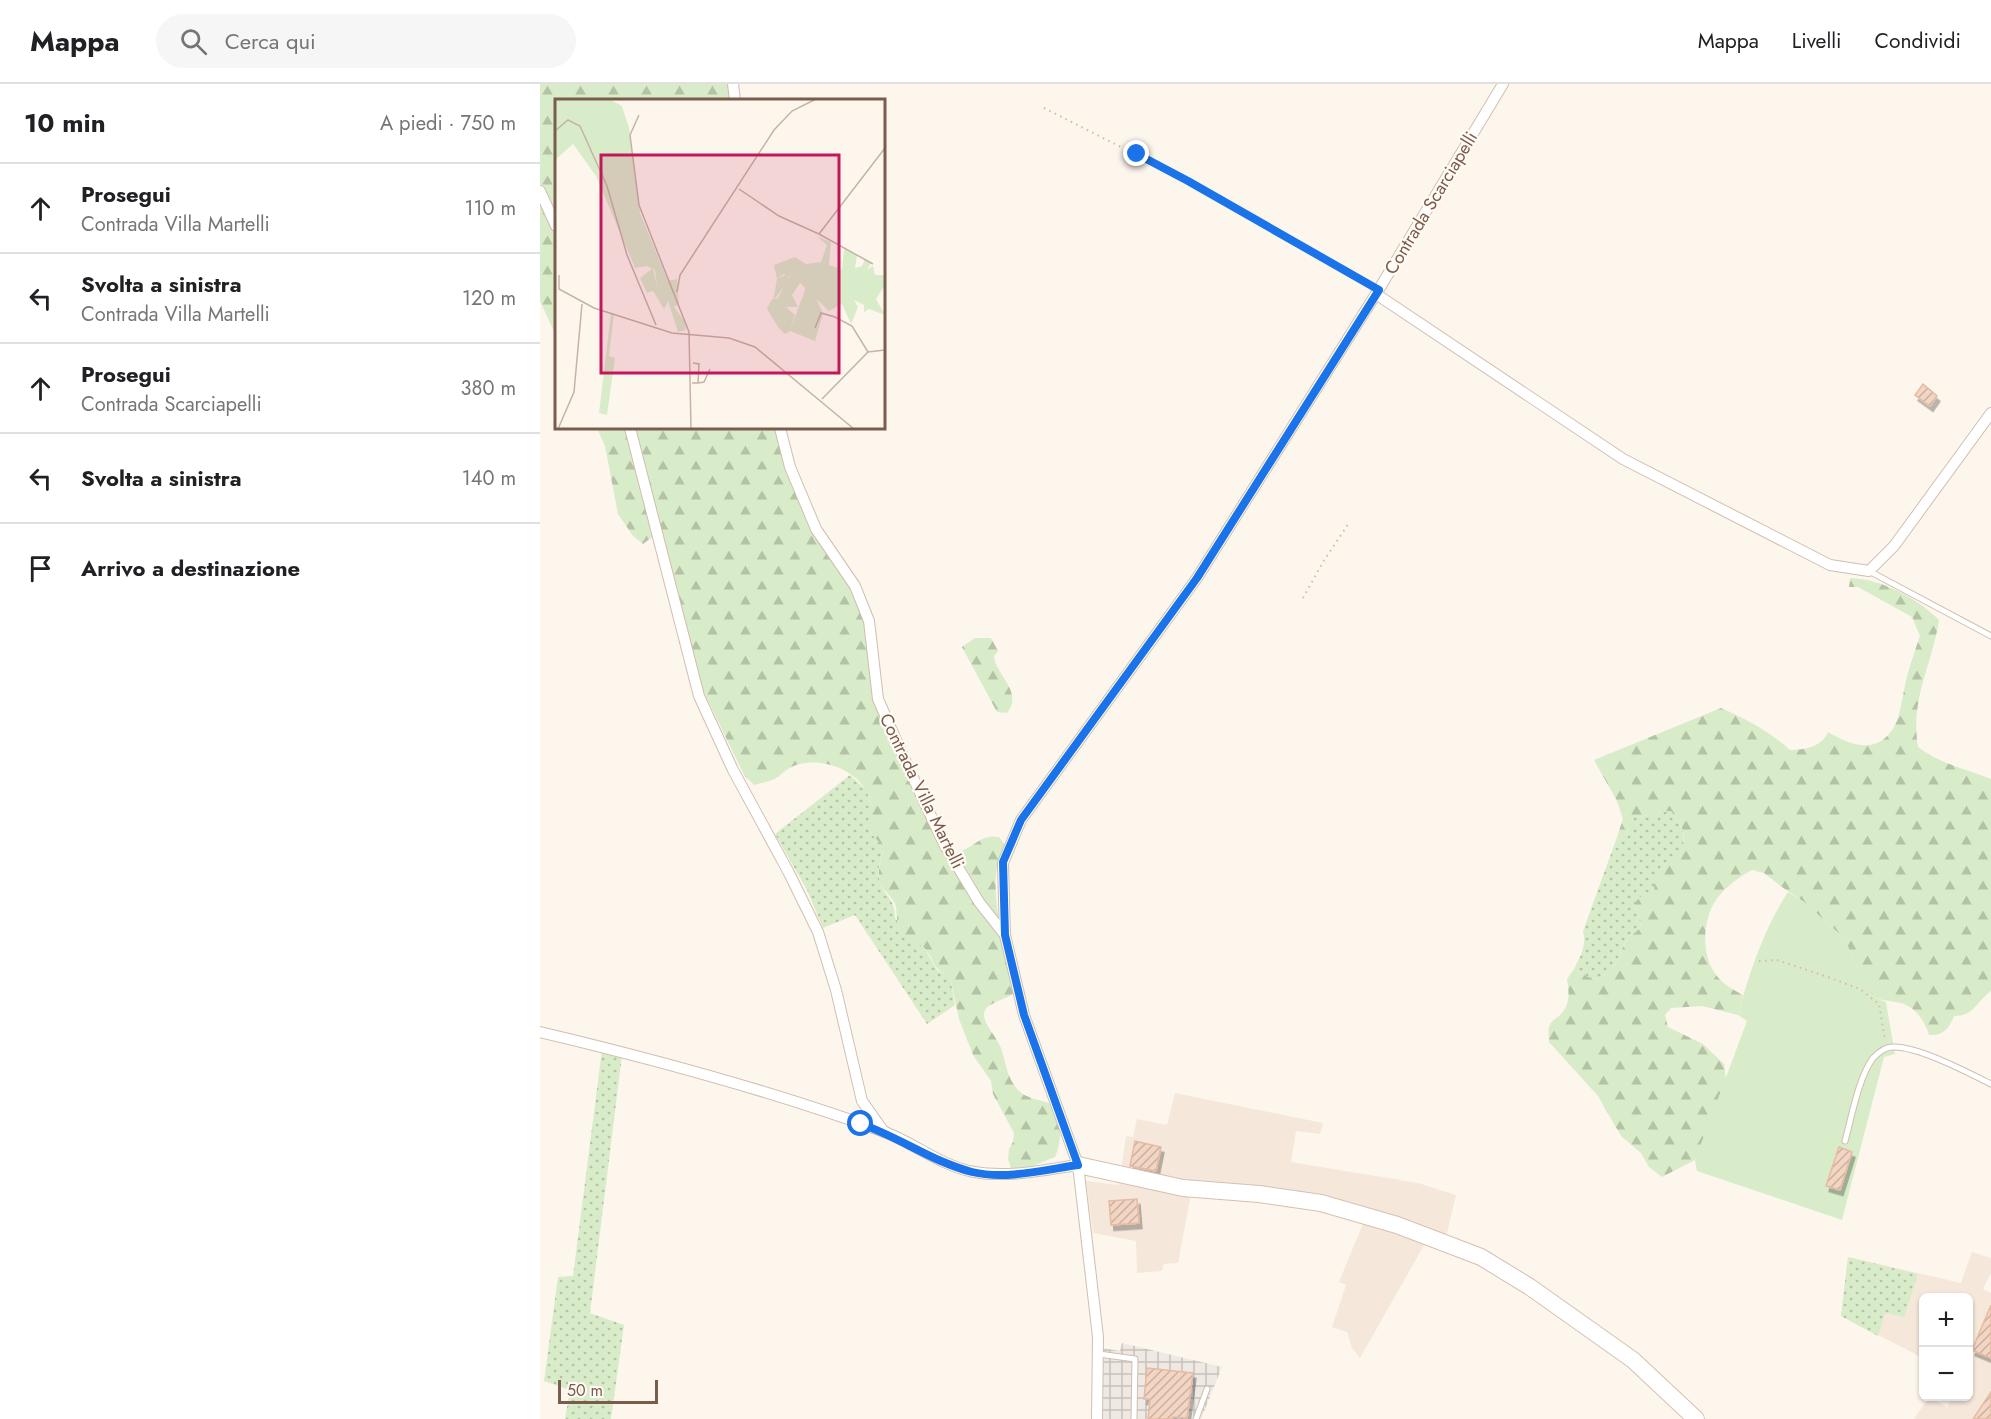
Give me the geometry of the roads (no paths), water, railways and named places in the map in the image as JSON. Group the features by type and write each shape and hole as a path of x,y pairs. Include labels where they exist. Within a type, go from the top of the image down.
{"street":[{"path":"733,84 735,99"},
{"name":"Contrada Scarciapelli","path":"1005,935 1003,862 1021,820 1197,578 1377,292 1503,84"},
{"path":"540,191 555,224"},
{"path":"1377,292 1623,459 1830,565 1869,571 1893,546 1991,413"},
{"path":"630,429 699,696 733,770 818,932 836,990 862,1101 884,1132"},
{"name":"Contrada Villa Martelli","path":"780,429 790,466 816,529 855,586 869,621 878,699 903,756 944,844 979,902 1005,935 1024,1015 1078,1165 1098,1337 1097,1419"},
{"path":"540,1032 617,1050 799,1104 884,1132 934,1157 971,1172 1001,1175 1078,1165 1183,1188 1259,1194 1321,1203 1397,1225 1481,1257 1530,1287 1633,1360 1696,1419"}],"lane":[{"path":"1869,571 1991,636"},
{"path":"1845,1141 1863,1079 1873,1059 1882,1050 1893,1047 1917,1051 1991,1084"},
{"path":"1098,1354 1135,1359 1134,1419"},
{"path":"1196,1419 1207,1389"}]}
